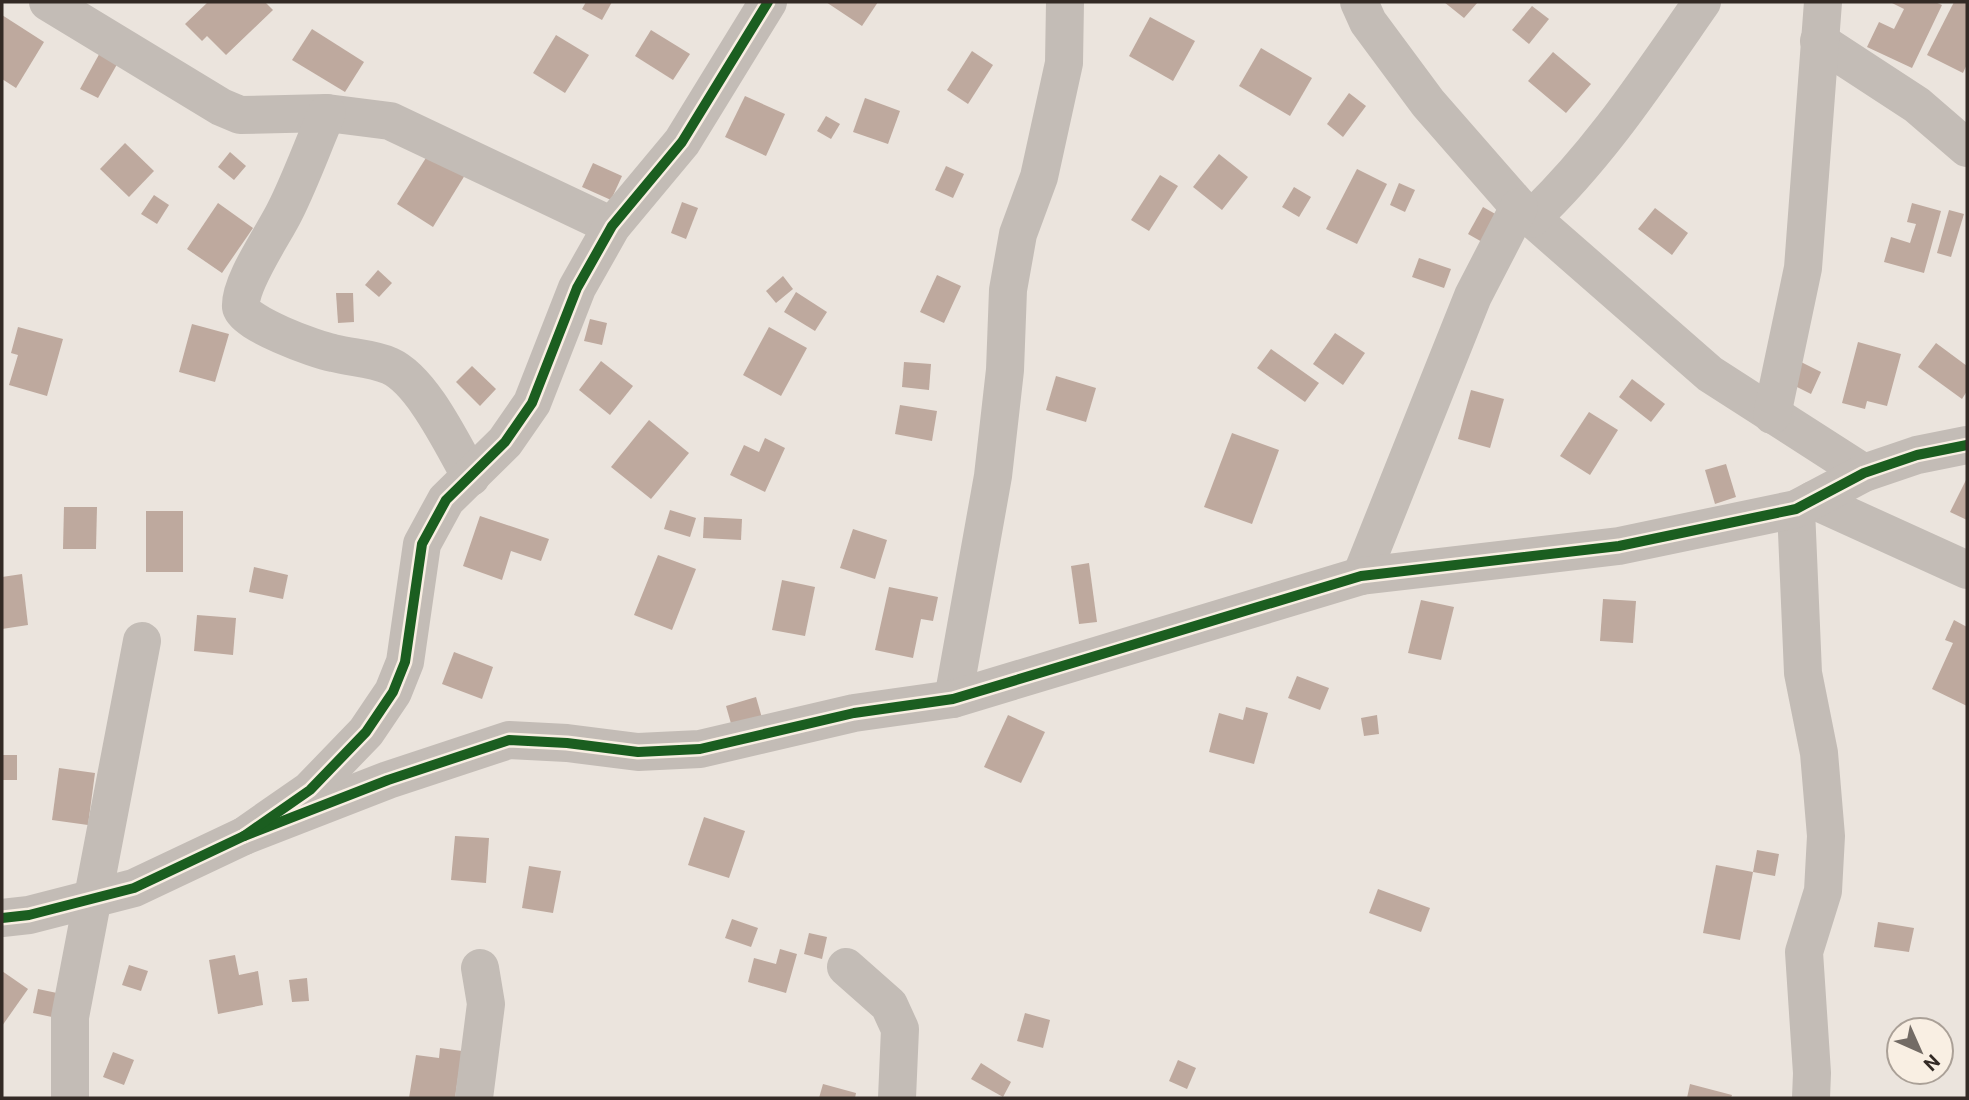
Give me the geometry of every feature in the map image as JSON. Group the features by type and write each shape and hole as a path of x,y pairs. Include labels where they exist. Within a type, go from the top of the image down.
{"street":[{"path":"48,2 230,111 240,114 327,113 390,121 612,226"},
{"path":"244,836 310,790 366,732 393,692 405,662 422,544 446,500 505,442 532,403 576,288 612,226 682,142 768,2"},
{"path":"953,699 993,476 1005,370 1010,279 1018,233 1039,177 1064,63 1065,2"},
{"path":"1359,2 1368,22 1428,103 1525,213 1710,374 1864,473"},
{"path":"1361,576 1473,296 1525,213 1570,182 1658,68 1702,2"},
{"path":"1772,415 1803,268 1823,2"},
{"path":"1819,41 1917,105 1967,148"},
{"path":"327,113 286,209 244,290 241,308 245,317 289,338 332,353 365,358 393,367 412,384 436,417 471,477"},
{"path":"2,918 29,915 134,888 244,836 388,780 509,740 567,743 638,752 700,749 854,713 953,699 1361,576 1619,546 1805,504 1864,473 1917,455 1967,445"},
{"path":"1805,504 1967,570"},
{"path":"1805,504 1803,673 1819,753 1826,836 1823,891 1804,952 1812,1073 1811,1098"},
{"path":"70,1098 70,1017 142,641"},
{"path":"846,967 889,1006 900,1029 897,1098"},
{"path":"474,1098 486,1004 481,968"}],"building":[{"path":"208,2 265,2 273,10 226,55 207,36 202,41 185,24"},
{"path":"586,2 612,2 602,20 582,9"},
{"path":"826,2 878,2 862,26"},
{"path":"1444,2 1478,2 1464,18"},
{"path":"1890,2 1935,2 1942,5 1912,68 1867,47 1879,22 1894,29 1904,9"},
{"path":"1954,2 1967,2 1967,64 1963,73 1927,55"},
{"path":"1532,6 1549,19 1529,44 1512,30"},
{"path":"2,15 44,42 16,88 2,79"},
{"path":"1150,17 1195,41 1173,81 1129,56"},
{"path":"312,29 364,62 345,92 292,60"},
{"path":"651,30 690,54 673,80 635,56"},
{"path":"556,35 589,55 565,93 533,73"},
{"path":"1261,48 1312,78 1290,116 1239,86"},
{"path":"102,49 120,59 98,98 80,89"},
{"path":"972,51 993,65 968,104 947,90"},
{"path":"1553,52 1591,84 1566,113 1528,81"},
{"path":"1349,93 1366,106 1343,137 1327,124"},
{"path":"745,96 785,114 766,156 725,137"},
{"path":"865,98 900,111 888,144 853,132"},
{"path":"826,116 840,124 831,139 817,131"},
{"path":"125,143 154,171 129,197 100,169"},
{"path":"230,152 246,166 234,180 218,167"},
{"path":"429,153 465,175 433,227 397,204"},
{"path":"1219,154 1248,177 1222,210 1193,187"},
{"path":"593,163 622,176 611,200 582,187"},
{"path":"946,166 964,174 953,198 935,190"},
{"path":"1357,169 1387,184 1357,244 1326,229"},
{"path":"1160,175 1178,186 1149,231 1131,220"},
{"path":"1399,183 1415,190 1405,212 1390,205"},
{"path":"1294,187 1311,197 1299,217 1282,207"},
{"path":"154,195 169,205 157,224 141,214"},
{"path":"682,202 698,208 686,239 671,233"},
{"path":"218,203 253,228 222,273 187,249"},
{"path":"1912,203 1941,211 1924,273 1884,262 1891,237 1910,243 1916,224 1907,222"},
{"path":"1483,207 1506,220 1491,247 1468,234"},
{"path":"1655,208 1688,233 1672,255 1638,229"},
{"path":"1949,210 1964,214 1951,257 1937,253"},
{"path":"1419,258 1451,269 1444,288 1412,277"},
{"path":"378,270 392,283 379,297 365,285"},
{"path":"937,275 961,286 944,323 920,312"},
{"path":"783,276 793,289 776,303 766,291"},
{"path":"796,292 827,312 815,331 784,312"},
{"path":"336,293 353,293 354,322 338,323"},
{"path":"590,319 607,323 602,345 584,341"},
{"path":"192,324 229,334 215,382 179,372"},
{"path":"18,327 63,339 47,396 9,385 18,355 11,353"},
{"path":"769,327 807,348 781,396 743,375"},
{"path":"1335,333 1365,353 1343,385 1313,364"},
{"path":"1858,342 1901,354 1887,406 1867,401 1865,409 1842,403"},
{"path":"1936,343 1967,366 1967,391 1962,399 1918,367"},
{"path":"1271,349 1319,383 1305,402 1257,368"},
{"path":"601,361 633,386 610,415 579,390"},
{"path":"1799,361 1821,372 1811,394 1789,383"},
{"path":"904,362 931,364 929,390 902,387"},
{"path":"472,366 496,389 480,406 456,382"},
{"path":"1056,376 1096,388 1086,422 1046,410"},
{"path":"1632,379 1665,404 1651,422 1619,397"},
{"path":"1471,390 1504,399 1490,448 1458,439"},
{"path":"900,405 937,411 932,441 895,434"},
{"path":"1589,412 1618,430 1590,475 1560,456"},
{"path":"649,420 689,453 651,499 611,467"},
{"path":"1232,433 1279,450 1252,524 1204,507"},
{"path":"765,438 785,448 765,492 730,475 744,445 759,452"},
{"path":"1726,464 1736,497 1715,504 1705,470"},
{"path":"1967,478 1967,520 1950,512"},
{"path":"64,507 97,507 96,549 63,549"},
{"path":"670,510 696,518 690,537 664,529"},
{"path":"146,511 183,511 183,572 146,572"},
{"path":"480,516 549,539 541,561 511,551 502,580 463,566"},
{"path":"704,517 742,519 741,540 703,538"},
{"path":"853,529 887,540 875,579 840,568"},
{"path":"658,555 696,569 672,630 634,615"},
{"path":"1089,563 1097,622 1079,624 1071,566"},
{"path":"254,567 288,575 283,599 249,592"},
{"path":"22,574 28,625 2,629 2,577"},
{"path":"782,580 815,587 805,636 772,630"},
{"path":"889,587 938,597 933,621 921,619 913,658 875,650"},
{"path":"1603,599 1636,601 1633,643 1600,641"},
{"path":"1421,600 1454,607 1441,660 1408,653"},
{"path":"197,615 236,618 233,655 194,651"},
{"path":"1954,620 1967,627 1967,706 1932,689 1953,643 1945,640"},
{"path":"454,652 493,667 482,699 442,684"},
{"path":"1297,676 1329,688 1320,710 1288,698"},
{"path":"756,697 762,718 732,727 726,706"},
{"path":"1246,707 1268,713 1254,764 1209,752 1219,713 1243,720"},
{"path":"1008,715 1045,732 1021,783 984,767"},
{"path":"1377,715 1379,734 1364,736 1361,718"},
{"path":"2,755 17,755 17,780 2,780"},
{"path":"59,768 95,773 88,825 52,820"},
{"path":"704,817 745,831 729,878 688,865"},
{"path":"455,836 489,838 486,883 451,880"},
{"path":"1757,850 1779,854 1775,876 1753,872"},
{"path":"1716,865 1753,872 1740,940 1703,933"},
{"path":"529,866 561,871 553,913 522,908"},
{"path":"1378,889 1430,908 1421,932 1369,913"},
{"path":"732,919 758,928 751,947 725,938"},
{"path":"1878,922 1914,928 1909,952 1874,947"},
{"path":"809,933 827,937 822,959 804,954"},
{"path":"780,949 797,954 786,993 748,982 754,958 776,964"},
{"path":"235,955 239,975 258,971 263,1005 218,1014 209,960"},
{"path":"129,965 148,971 141,991 122,985"},
{"path":"2,971 28,989 2,1026"},
{"path":"307,978 309,1001 292,1002 289,980"},
{"path":"38,989 57,993 52,1017 33,1013"},
{"path":"1025,1013 1050,1020 1043,1048 1017,1041"},
{"path":"440,1048 462,1051 455,1098 409,1098 416,1055 439,1058"},
{"path":"113,1052 134,1060 124,1085 103,1077"},
{"path":"1178,1060 1196,1068 1187,1089 1169,1081"},
{"path":"981,1063 1011,1082 1003,1097 971,1079"},
{"path":"823,1084 856,1093 855,1098 819,1098"},
{"path":"1690,1084 1732,1095 1731,1098 1687,1098"}],"cycle path":[{"path":"2,918 29,915 134,888 244,836 310,790 366,732 393,692 405,662 422,544 446,500 505,442 532,403 577,288 612,226 682,142 768,2"},
{"path":"244,836 388,780 509,740 567,743 638,752 700,749 854,713 953,699 1361,576 1619,546 1796,509 1864,473 1917,455 1967,445"}]}
